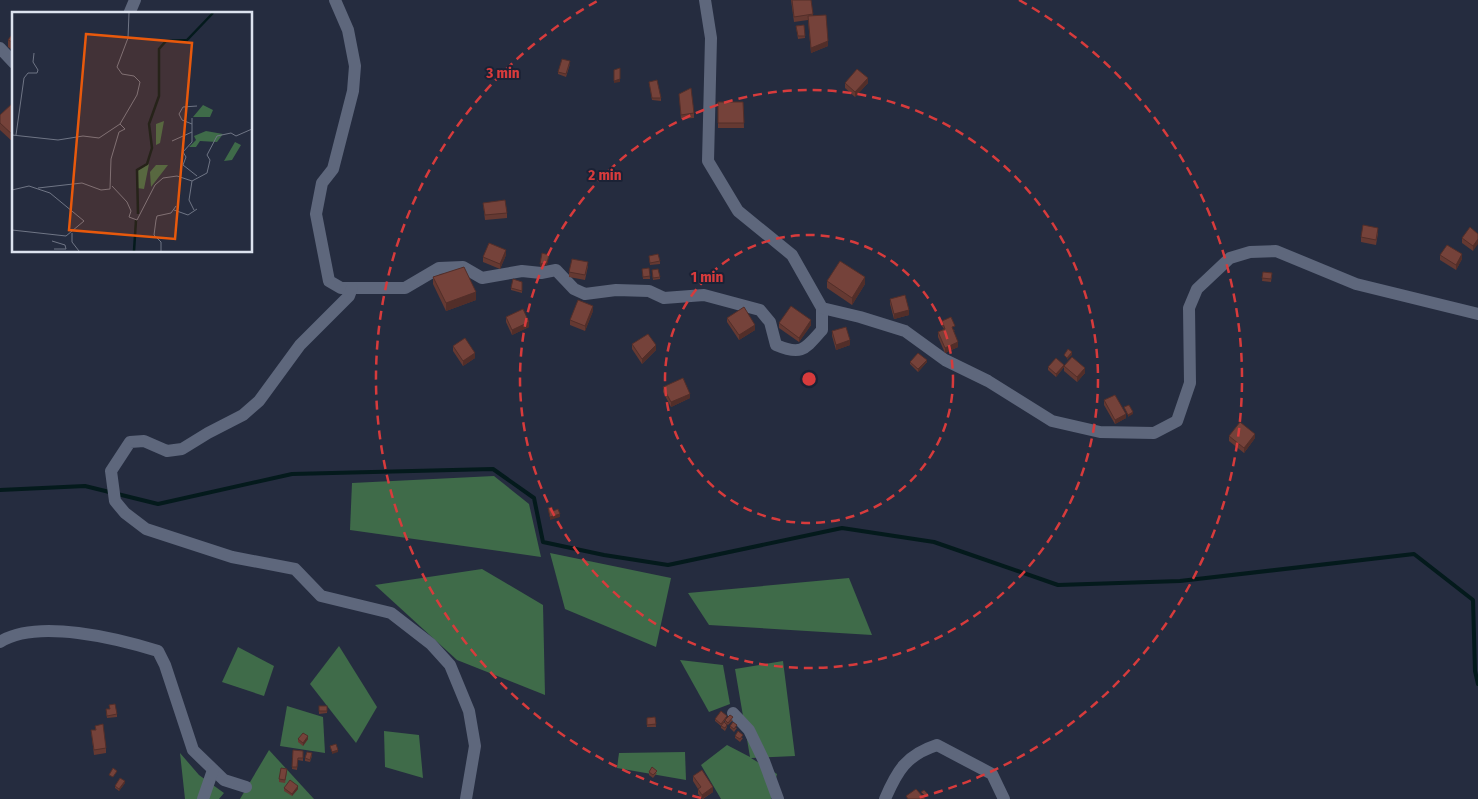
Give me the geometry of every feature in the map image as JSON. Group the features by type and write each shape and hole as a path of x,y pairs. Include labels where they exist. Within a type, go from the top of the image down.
{"street":[{"path":"130,12 135,0"},
{"path":"335,0 348,30 355,66 353,91 333,169 322,183 316,214 329,281 341,288 405,288 439,268 463,267 482,278 522,271 541,273 556,270 574,289 585,294 616,290 649,291 664,298 704,295 760,310 770,322 776,345 792,352 806,349 822,330 822,308 792,255 738,211 708,161 711,38 705,0"},
{"path":"0,48 12,60"},
{"path":"822,308 860,317 904,331 945,360 988,380 1052,421 1109,432 1154,432 1176,421 1190,383 1189,308 1198,289 1230,258 1250,252 1276,251 1356,284 1478,314"},
{"path":"352,288 349,296 300,345 259,401 243,415 208,432 182,449 167,451 144,441 130,442 111,471 115,501 125,513 146,529 232,557 295,568 321,596 391,613 431,644 450,665 469,711 475,746 466,799"},
{"path":"0,642 16,635 47,631 84,633 125,640 158,651 165,665 193,750 224,780 246,787"},
{"path":"733,713 749,730 764,761 778,799"},
{"path":"885,799 897,773 922,750 937,745 992,774 1004,799"},
{"path":"203,799 213,770"}],"green space":[{"path":"494,476 529,504 541,557 350,530 352,483"},
{"path":"550,553 671,578 656,647 565,609"},
{"path":"482,569 543,605 545,695 457,660 375,585"},
{"path":"849,578 872,635 709,625 688,593"},
{"path":"339,646 377,707 356,743 310,684"},
{"path":"238,647 274,666 264,696 222,682"},
{"path":"680,660 723,665 730,704 709,712"},
{"path":"783,661 795,756 751,758 777,774 771,799 721,799 701,765 727,745 750,757 735,669"},
{"path":"287,706 323,717 325,753 280,746"},
{"path":"384,731 419,735 423,778 385,767"},
{"path":"269,750 314,799 240,799"},
{"path":"685,752 686,780 617,768 619,753"},
{"path":"180,753 199,775 224,793 219,799 185,799"}],"building":[{"path":"792,0 811,0 813,14 794,17"},
{"path":"826,15 828,41 811,48 808,16"},
{"path":"804,25 805,36 798,36 796,26"},
{"path":"562,59 570,61 566,74 558,72"},
{"path":"620,68 620,79 614,81 614,70"},
{"path":"857,69 868,78 855,92 845,83"},
{"path":"657,80 661,98 652,98 649,82"},
{"path":"691,88 694,113 681,115 679,94"},
{"path":"718,102 743,102 744,123 718,123"},
{"path":"12,104 12,134 0,123 0,115"},
{"path":"505,200 507,213 485,215 483,203"},
{"path":"1363,225 1378,228 1376,240 1361,237"},
{"path":"1470,227 1478,234 1478,239 1473,246 1462,238"},
{"path":"489,243 506,250 500,264 483,257"},
{"path":"1447,245 1462,254 1456,265 1440,255"},
{"path":"542,253 549,255 547,263 540,264"},
{"path":"658,254 660,261 650,263 649,256"},
{"path":"572,259 588,262 585,275 569,272"},
{"path":"840,261 865,277 852,298 827,281"},
{"path":"464,267 476,292 446,303 433,277"},
{"path":"649,268 650,276 643,277 642,269"},
{"path":"658,269 660,277 653,278 652,270"},
{"path":"1263,272 1272,273 1271,279 1262,278"},
{"path":"513,279 522,282 522,291 511,288"},
{"path":"905,295 909,310 894,314 890,299"},
{"path":"578,300 593,306 585,326 570,320"},
{"path":"791,306 811,320 799,338 779,323"},
{"path":"744,307 755,325 739,335 727,318"},
{"path":"523,309 529,322 512,330 506,317"},
{"path":"951,317 955,326 952,327 958,342 945,348 938,332 945,329 942,321"},
{"path":"846,327 850,340 836,345 832,331"},
{"path":"648,334 656,345 642,359 632,344"},
{"path":"465,338 475,353 463,361 453,346"},
{"path":"1068,349 1072,352 1067,358 1064,355"},
{"path":"918,353 927,360 918,369 910,362"},
{"path":"1072,357 1085,368 1077,377 1064,366"},
{"path":"1056,358 1064,365 1056,374 1048,367"},
{"path":"683,378 690,394 671,402 663,387"},
{"path":"1115,395 1126,414 1115,420 1104,400"},
{"path":"1129,405 1133,412 1128,415 1124,407"},
{"path":"1240,422 1255,434 1244,448 1229,436"},
{"path":"552,507 553,511 558,509 560,514 550,517 548,508"},
{"path":"115,704 117,714 107,716 106,709 110,709 109,705"},
{"path":"319,706 327,706 327,711 319,711"},
{"path":"721,711 727,716 721,724 715,719"},
{"path":"730,715 733,717 728,723 725,720"},
{"path":"655,717 656,724 647,725 647,718"},
{"path":"724,722 727,725 725,728 721,726"},
{"path":"733,722 737,725 734,729 730,726"},
{"path":"103,724 106,748 94,750 91,730 96,730 95,726"},
{"path":"738,731 743,735 740,739 735,736"},
{"path":"303,733 308,736 303,743 298,739"},
{"path":"336,744 338,750 332,752 330,746"},
{"path":"293,750 303,751 303,758 298,758 297,767 292,767"},
{"path":"307,752 312,753 310,760 305,758"},
{"path":"652,767 657,771 653,775 649,772"},
{"path":"113,768 117,771 113,777 109,775"},
{"path":"281,768 287,769 285,780 279,779"},
{"path":"702,770 713,787 702,795 698,789 701,787 693,776"},
{"path":"120,778 125,781 119,789 115,786"},
{"path":"290,780 298,786 292,794 284,788"},
{"path":"916,789 925,799 908,799 906,796"},
{"path":"924,790 928,794 926,797 921,792"}],"waterway":[{"path":"0,490 85,486 158,504 292,474 493,469 534,498 543,542 604,555 668,565 842,528 934,542 1058,585 1180,581 1414,554 1473,600 1475,671 1478,684"}]}
